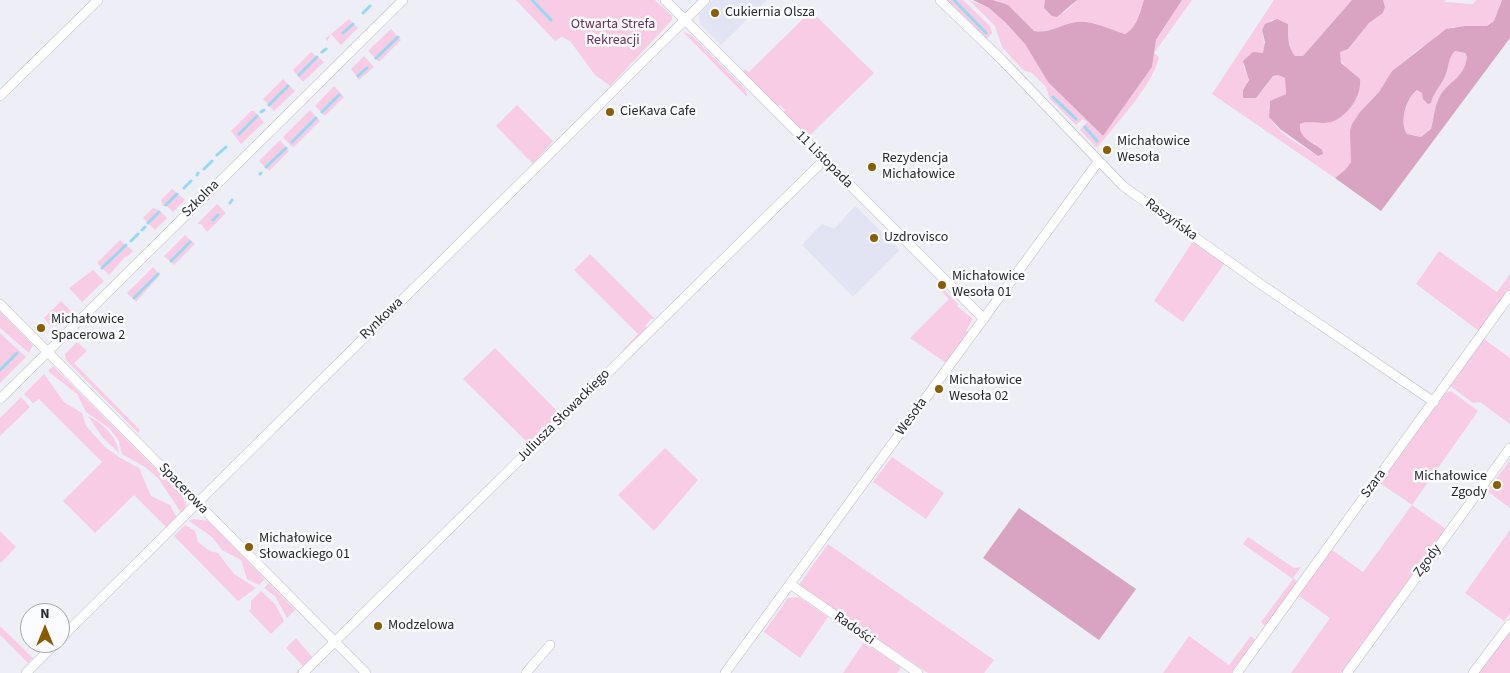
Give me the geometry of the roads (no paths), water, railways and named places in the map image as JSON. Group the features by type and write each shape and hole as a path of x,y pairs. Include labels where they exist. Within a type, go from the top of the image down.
{"street":[{"path":"0,96 98,0"},
{"name":"Szkolna","path":"0,399 403,0"},
{"name":"11 Listopada","path":"665,0 984,319"},
{"name":"Rynkowa","path":"70,629 706,0"},
{"name":"Raszyńska","path":"940,0 1001,59 1123,186 1236,267 1434,402"},
{"name":"Juliusza Słowackiego","path":"303,673 824,160"},
{"name":"Wesoła","path":"725,673 1098,162"},
{"name":"Szara","path":"1237,673 1510,295"},
{"name":"Spacerowa","path":"0,304 366,673"},
{"name":"Zgody","path":"1347,673 1510,448"},
{"name":"Radości","path":"790,584 918,673"},
{"path":"1473,673 1510,624"},
{"path":"526,673 550,645"},
{"path":"26,673 46,653"}],"waterway":[{"path":"532,0 551,20"},
{"path":"954,0 986,33"},
{"path":"363,13 370,6"},
{"path":"343,33 353,24"},
{"path":"376,58 398,37"},
{"path":"322,52 326,49"},
{"path":"299,75 317,57"},
{"path":"358,76 367,68"},
{"path":"269,105 288,86"},
{"path":"322,112 339,95"},
{"path":"1053,97 1076,119"},
{"path":"239,134 257,116"},
{"path":"292,142 316,118"},
{"path":"1085,127 1097,141"},
{"path":"217,155 226,147"},
{"path":"266,167 286,148"},
{"path":"204,169 212,161"},
{"path":"184,188 191,181"},
{"path":"166,205 177,194"},
{"path":"148,223 159,212"},
{"path":"213,220 218,215"},
{"path":"142,230 145,227"},
{"path":"131,241 138,234"},
{"path":"171,261 190,242"},
{"path":"102,268 126,245"},
{"path":"134,298 158,274"},
{"path":"0,370 17,353"}],"place":[{"name":"Cukiernia Olsza","path":"715,13"},
{"name":"CieKava Cafe","path":"610,112"},
{"name":"Michałowice Wesoła","path":"1107,150"},
{"name":"Rezydencja Michałowice","path":"872,167"},
{"name":"Uzdrovisco","path":"874,238"},
{"name":"Michałowice Wesoła 01","path":"942,285"},
{"name":"Michałowice Spacerowa 2","path":"41,328"},
{"name":"Michałowice Wesoła 02","path":"939,389"},
{"name":"Michałowice Zgody","path":"1497,485"},
{"name":"Michałowice Słowackiego 01","path":"249,547"},
{"name":"Modzelowa","path":"378,626"}],"park label":[{"name":"Otwarta Strefa Rekreacji","path":"613,33"}]}
